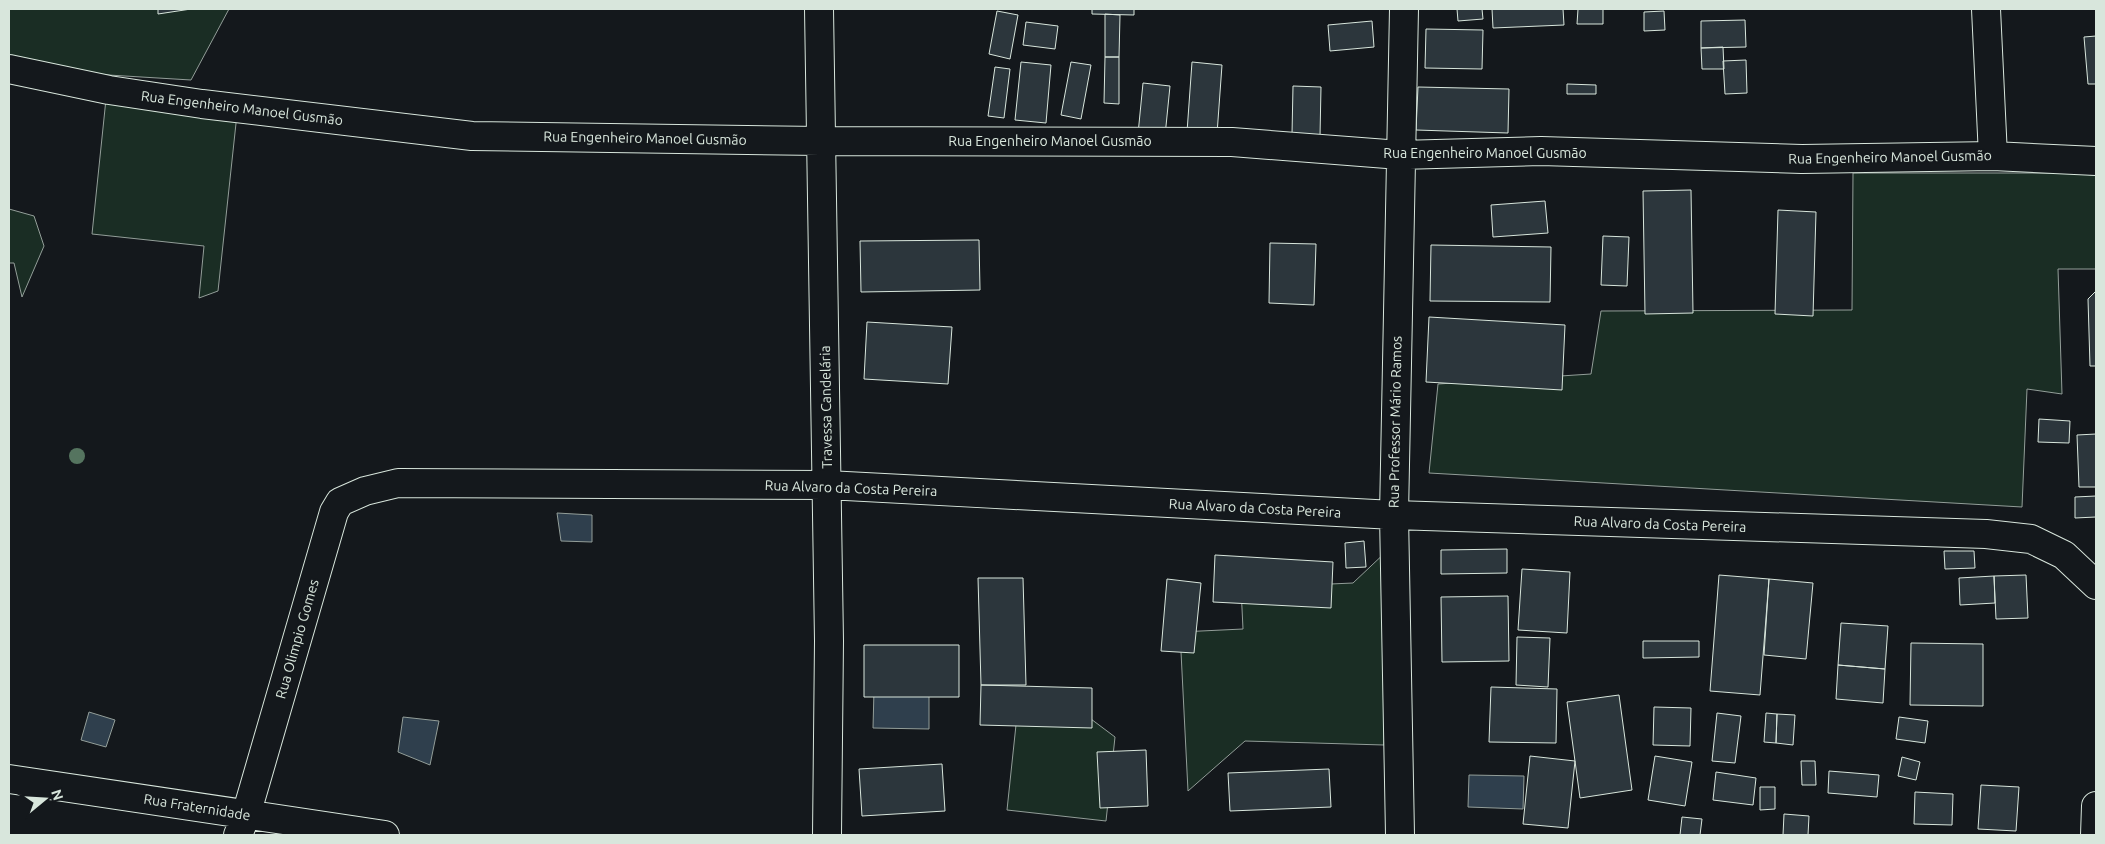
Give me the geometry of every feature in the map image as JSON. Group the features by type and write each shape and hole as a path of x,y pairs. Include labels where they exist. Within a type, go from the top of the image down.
{"street":[{"name":"Travessa Candelária","path":"819,9 829,650 827,835"},
{"name":"Rua Professor Mário Ramos","path":"1400,835 1394,515 1404,9"},
{"path":"1986,9 1993,156"},
{"name":"Rua Engenheiro Manoel Gusmão","path":"9,69 109,90 211,106 472,136 820,141 1232,142 1400,155 1541,151 1802,159 1993,156 2096,161"},
{"name":"Rua Alvaro da Costa Pereira","path":"398,483 827,485 1394,515 1986,534 2031,539 2064,555 2096,585"},
{"name":"Rua Olimpio Gomes","path":"242,825 334,512 340,502 365,491 398,483"},
{"name":"Rua Fraternidade","path":"9,779 242,825 385,835"},
{"path":"2095,835 2096,806"}],"green space":[{"path":"9,9 229,9 191,80 9,69"},
{"path":"106,99 237,114 218,291 199,298 204,246 92,234"},
{"path":"1853,173 2063,173 2096,175 2096,269 2058,269 2062,394 2027,389 2022,507 1429,473 1438,384 1591,374 1601,311 1852,310"},
{"path":"9,209 34,216 44,246 22,297 14,263 9,263"},
{"path":"1389,549 1384,745 1245,741 1188,791 1180,632 1243,629 1241,588 1353,583"},
{"path":"1018,706 1083,713 1115,737 1106,821 1007,810"}],"water":[{"path":"557,513 592,515 592,542 561,541"},
{"path":"874,690 929,691 929,729 873,728"},
{"path":"89,712 115,720 106,747 81,740"},
{"path":"403,717 439,721 430,765 398,752"},
{"path":"1469,775 1524,776 1523,809 1468,807"}],"building":[{"path":"158,9 191,9 158,14"},
{"path":"1092,9 1134,9 1134,15 1092,14"},
{"path":"1457,9 1482,9 1483,19 1458,21"},
{"path":"1492,9 1563,9 1564,25 1493,28"},
{"path":"1578,9 1603,9 1603,24 1577,24"},
{"path":"997,11 1018,15 1010,59 989,54"},
{"path":"1664,11 1665,30 1644,31 1644,12"},
{"path":"1105,14 1120,15 1119,57 1105,57"},
{"path":"1745,20 1746,47 1701,48 1701,21"},
{"path":"1372,21 1374,47 1330,51 1328,25"},
{"path":"1026,22 1058,26 1055,49 1023,45"},
{"path":"1426,29 1483,30 1482,69 1425,68"},
{"path":"2096,36 2096,84 2088,84 2084,37"},
{"path":"1723,47 1724,69 1702,69 1701,48"},
{"path":"1105,57 1119,57 1119,104 1104,103"},
{"path":"1746,60 1747,93 1725,94 1723,61"},
{"path":"1021,62 1051,65 1046,123 1015,120"},
{"path":"1071,62 1091,65 1081,119 1061,115"},
{"path":"1192,62 1222,65 1217,134 1187,132"},
{"path":"995,67 1010,69 1004,118 988,116"},
{"path":"1143,83 1170,86 1165,136 1138,134"},
{"path":"1567,84 1596,85 1596,94 1567,94"},
{"path":"1293,86 1321,87 1320,136 1292,134"},
{"path":"1418,87 1509,89 1508,133 1416,130"},
{"path":"1691,190 1693,313 1645,314 1643,191"},
{"path":"1545,201 1548,233 1493,237 1491,205"},
{"path":"1778,210 1816,212 1813,316 1775,314"},
{"path":"1603,236 1629,237 1627,286 1601,285"},
{"path":"979,240 980,290 861,292 860,241"},
{"path":"1270,243 1316,244 1314,305 1269,303"},
{"path":"1431,245 1551,247 1550,302 1430,301"},
{"path":"2096,291 2096,366 2090,366 2088,299"},
{"path":"1429,317 1565,325 1562,390 1426,382"},
{"path":"867,322 952,327 948,384 864,379"},
{"path":"2039,419 2070,421 2069,443 2038,442"},
{"path":"2096,434 2096,487 2079,487 2077,435"},
{"path":"2096,496 2096,517 2075,518 2075,497"},
{"path":"1364,541 1366,567 1346,568 1345,543"},
{"path":"1507,549 1507,573 1441,574 1441,550"},
{"path":"1944,551 1974,551 1975,568 1945,569"},
{"path":"1215,555 1333,562 1331,608 1213,602"},
{"path":"1522,569 1570,572 1567,633 1518,630"},
{"path":"1719,575 1769,579 1760,695 1710,691"},
{"path":"2026,575 2028,618 1996,619 1994,576"},
{"path":"1994,576 1995,603 1960,605 1959,578"},
{"path":"978,578 1023,578 1026,685 981,685"},
{"path":"1167,579 1201,583 1194,653 1161,651"},
{"path":"1769,579 1813,583 1806,659 1764,655"},
{"path":"1508,596 1509,661 1442,662 1441,597"},
{"path":"1841,623 1888,626 1885,669 1838,665"},
{"path":"1517,637 1550,638 1548,687 1516,685"},
{"path":"1643,641 1699,641 1699,657 1643,658"},
{"path":"1911,643 1983,644 1983,706 1910,705"},
{"path":"864,645 959,645 959,697 864,697"},
{"path":"1838,665 1885,669 1883,703 1836,699"},
{"path":"981,685 1092,688 1092,728 980,725"},
{"path":"1491,687 1557,689 1556,743 1489,742"},
{"path":"1619,695 1632,790 1580,798 1567,702"},
{"path":"1654,707 1691,708 1690,746 1653,745"},
{"path":"1717,713 1741,716 1735,763 1712,761"},
{"path":"1766,713 1777,714 1776,743 1764,742"},
{"path":"1777,714 1795,715 1793,745 1776,743"},
{"path":"1899,717 1928,721 1925,743 1896,739"},
{"path":"1146,750 1148,806 1100,808 1097,752"},
{"path":"1530,756 1575,761 1568,828 1523,824"},
{"path":"1655,756 1692,762 1685,806 1648,800"},
{"path":"1902,757 1920,762 1916,780 1898,776"},
{"path":"1801,761 1815,761 1816,785 1802,785"},
{"path":"942,764 945,811 862,816 859,769"},
{"path":"1329,769 1331,807 1230,811 1228,773"},
{"path":"1829,771 1879,775 1877,797 1828,793"},
{"path":"1716,772 1756,778 1753,805 1713,800"},
{"path":"1981,785 2019,787 2016,831 1978,829"},
{"path":"1760,787 1775,787 1775,809 1760,810"},
{"path":"1915,792 1953,794 1952,825 1914,824"},
{"path":"1784,814 1809,816 1808,835 1783,835"},
{"path":"1682,817 1702,819 1700,835 1680,835"}]}
